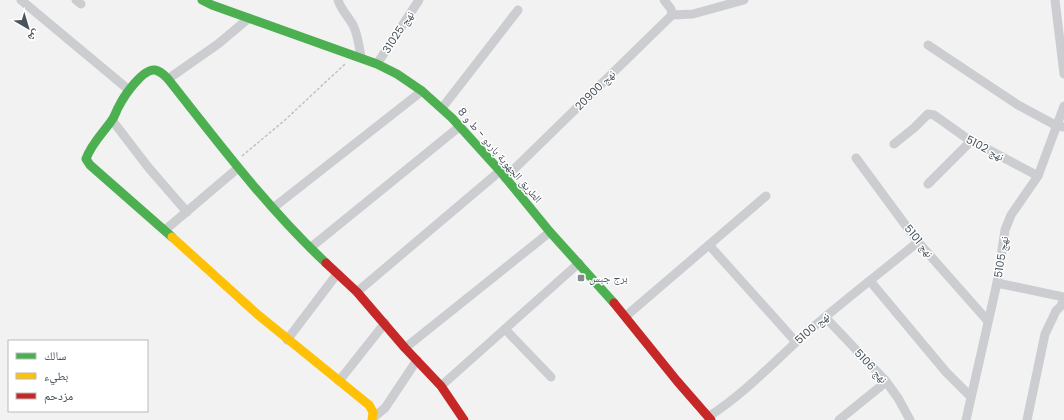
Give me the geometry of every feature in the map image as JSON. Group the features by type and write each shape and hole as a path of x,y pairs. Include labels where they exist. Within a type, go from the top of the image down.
{"street":[{"path":"21,0 129,90"},
{"name":"الطريق الجهوية باردو - ط و 8","path":"202,0 358,56 397,74 422,91 442,108 503,174 550,232 626,316 677,381 710,418"},
{"path":"338,0 340,7 352,25 358,40 358,56"},
{"name":"نهج 31025","path":"377,64 419,0"},
{"path":"664,0 671,9 672,15 693,14 744,0"},
{"path":"1058,0 1064,74"},
{"path":"442,108 518,10"},
{"name":"نهج 20900","path":"357,292 503,174 672,15"},
{"path":"168,79 218,44 249,18"},
{"path":"928,44 1018,105 1061,126"},
{"path":"373,418 374,410 369,404 287,340 165,230 90,165 86,159 88,153 112,120 119,104 129,90 146,73 153,70 160,71 168,79 236,165 273,208 310,248 357,292 441,386 464,420"},
{"path":"273,208 422,91"},
{"name":"نهج 5105","path":"966,420 987,320 997,283 1005,230 1011,215 1038,176 1061,126 1064,106"},
{"name":"نهج 5102","path":"896,142 914,128 928,114 934,115 951,129 971,141 1038,176"},
{"path":"112,120 187,212"},
{"path":"310,248 459,126"},
{"path":"928,184 971,141"},
{"name":"نهج 5101","path":"856,158 918,242 987,320"},
{"path":"165,230 187,212 236,165"},
{"path":"626,316 766,196"},
{"path":"406,348 550,232"},
{"name":"نهج 5100","path":"710,418 825,317 918,242"},
{"path":"709,245 796,342"},
{"path":"441,386 579,263"},
{"path":"287,340 337,274"},
{"path":"870,281 946,372 970,396"},
{"path":"997,283 1064,298 1045,334 1027,420"},
{"name":"نهج 5106","path":"825,317 886,382 898,398 910,420"},
{"path":"339,381 384,323"},
{"path":"505,329 551,377"},
{"path":"373,418 385,408 417,360"},
{"path":"845,418 886,382"}],"path":[{"path":"236,165 358,56"}],"traffic: fast":[{"path":"202,0 212,5 377,64 397,74 422,91 452,118 500,171 550,232 614,303"},
{"path":"172,237 90,165 86,159 91,148 113,118 129,90 145,73 155,70 161,72 168,79 263,197 283,220 326,263"}],"traffic: slow":[{"path":"172,237 257,314 369,405 373,412 372,420"}],"traffic: jam":[{"path":"326,263 357,292 405,348 441,386 464,420"},
{"path":"614,303 677,381 711,420"}],"place":[{"name":"برج جبس","path":"581,278"}]}
